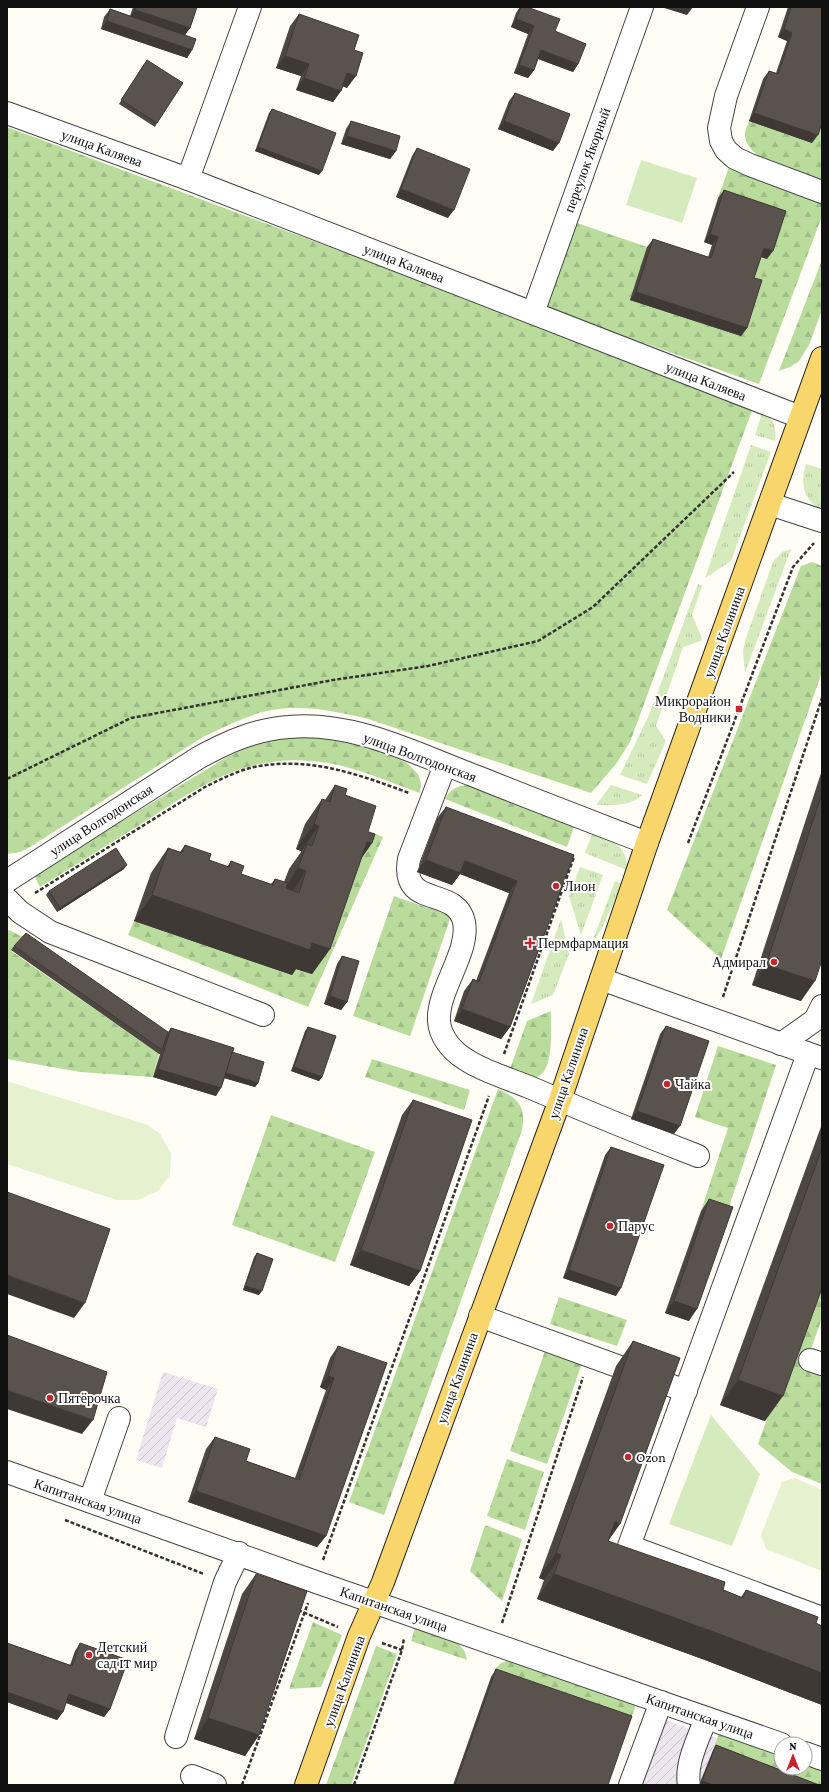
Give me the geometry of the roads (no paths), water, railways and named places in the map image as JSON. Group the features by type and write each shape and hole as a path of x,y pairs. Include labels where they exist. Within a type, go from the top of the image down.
{"main road":[{"name":"улица Калинина","path":"306,1785 359,1636 375,1602 560,1100 647,844 822,358"}],"street":[{"path":"188,179 250,7"},
{"name":"переулок Якорный","path":"533,313 642,7"},
{"path":"758,7 724,102 719,128 721,141 726,150 735,158 822,192"},
{"name":"улица Каляева","path":"7,113 188,179 800,418"},
{"path":"770,504 820,530"},
{"name":"улица Волгодонская","path":"7,881 198,758 228,742 260,731 290,726 320,727 342,730 377,738 647,844"},
{"path":"445,765 409,859 409,877 418,891 447,901 456,906 461,915 464,928 463,942 441,1007 439,1020 441,1032 448,1043 466,1060 698,1156"},
{"path":"10,903 50,932 264,1015"},
{"path":"601,979 815,1056 686,1390 629,1546 822,1618"},
{"path":"781,1044 815,1020 822,1006"},
{"path":"480,1316 590,1357 686,1390"},
{"path":"90,1501 119,1418"},
{"name":"Капитанская улица","path":"7,1472 316,1582 773,1741"},
{"path":"176,1737 225,1582 239,1554"},
{"path":"630,1785 661,1702"},
{"path":"690,1785 687,1776 689,1767 706,1718"},
{"path":"192,1776 215,1785"}],"place":[{"name":"Микрорайон Водники","path":"739,709"},
{"name":"Лион","path":"556,886"},
{"name":"Пермфармация","path":"530,943"},
{"name":"Адмирал","path":"774,962"},
{"name":"Чайка","path":"667,1084"},
{"name":"Парус","path":"610,1226"},
{"name":"Пятёрочка","path":"50,1398"},
{"name":"Ozon","path":"628,1457"},
{"name":"Детский сад IT мир","path":"89,1655"}]}
